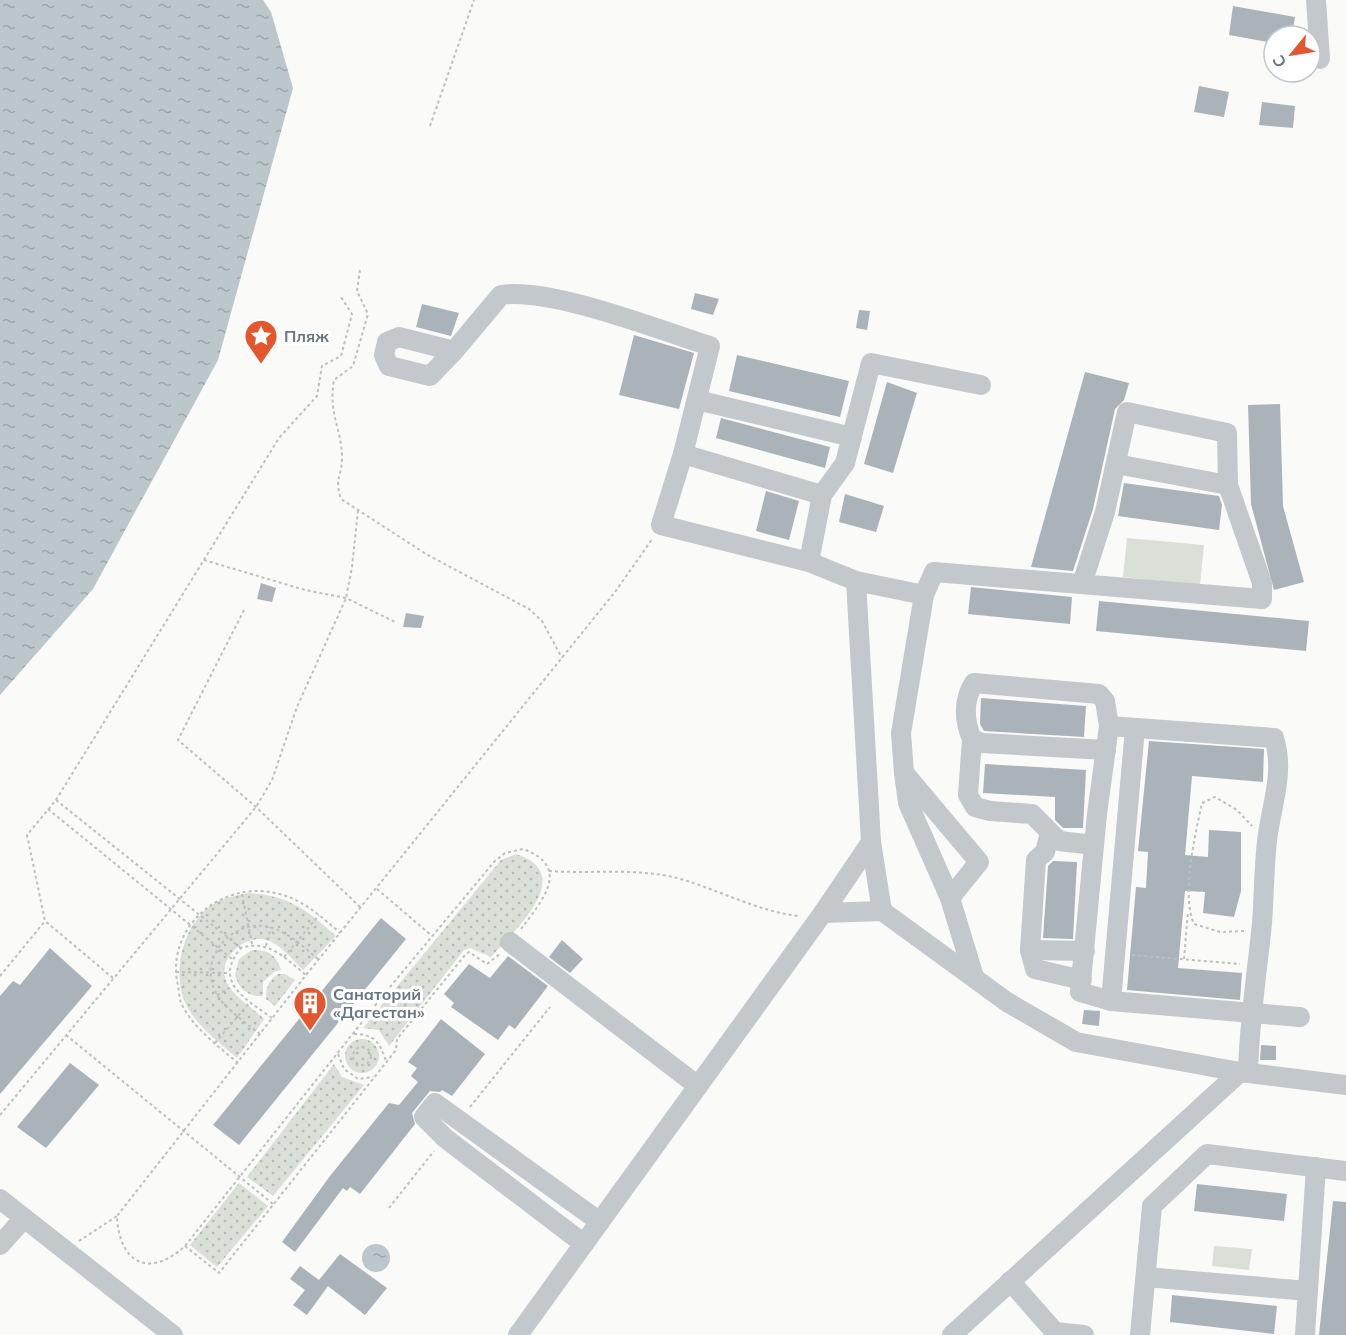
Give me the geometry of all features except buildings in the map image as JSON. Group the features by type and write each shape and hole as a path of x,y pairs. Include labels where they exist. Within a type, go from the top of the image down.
{"street":[{"path":"1316,0 1318,24"},
{"path":"454,351 501,295 519,292 594,310 710,346 683,454 661,525 809,562 856,581 924,595"},
{"path":"809,562 822,495 844,464 871,363 981,385"},
{"path":"697,400 852,437"},
{"path":"974,977 950,898 908,803 904,773 901,733 924,595 934,572 1262,599 1262,583 1228,485 1227,433 1127,412 1106,512 1082,584"},
{"path":"683,454 822,495"},
{"path":"1116,464 1228,485"},
{"path":"856,581 871,842 882,911"},
{"path":"1094,845 1059,841 1032,814 990,811 975,807 968,795 972,739 965,723 968,692 974,683 1098,693 1105,701 1109,726 1094,845 1080,992 1111,1001 1300,1017"},
{"path":"952,1335 1244,1073 1261,926 1267,841 1277,786 1278,753 1274,738 1109,726"},
{"path":"1111,1001 1135,728"},
{"path":"972,739 982,743 1106,750"},
{"path":"904,773 979,862 950,898"},
{"path":"1050,833 1045,852 1036,860 1030,950 1035,969 1082,980"},
{"path":"518,1335 823,913 871,842"},
{"path":"823,913 882,911 1007,1002 1076,1042 1244,1073 1346,1085"},
{"path":"510,942 698,1086"},
{"path":"1030,950 1085,951"},
{"path":"584,1244 445,1138 424,1117 435,1103 600,1222"},
{"path":"1140,1335 1152,1206 1207,1154 1346,1171"},
{"path":"1305,1335 1316,1167"},
{"path":"0,1199 173,1335"},
{"path":"0,1245 24,1218"},
{"path":"1146,1277 1308,1291"},
{"path":"1010,1281 1055,1332 1084,1335"}],"path":[{"path":"430,126 474,0"},
{"path":"360,270 357,291 368,314 353,366 334,380 331,396 342,459 336,484 341,499 426,554 529,609 542,621 562,658"},
{"path":"113,978 45,921 27,835 47,808 56,800 279,438 316,396 322,366 341,356 352,314 341,297"},
{"path":"0,1115 256,807 272,780 297,707 346,598 358,511"},
{"path":"65,1251 117,1216 306,975 615,592 661,525"},
{"path":"204,560 305,590 346,598 395,621"},
{"path":"244,610 178,740 256,807 361,908"},
{"path":"1184,959 1195,833 1202,803 1215,797 1223,801 1237,810 1267,841"},
{"path":"56,800 241,948"},
{"path":"47,808 232,959"},
{"path":"117,1216 117,1233 123,1248 135,1260 154,1264 171,1259 185,1246 352,1034 494,862 505,853 523,849 543,861 548,871 550,885 544,898 510,942 493,963 487,964 469,952 465,955 397,1039 396,1050 219,1273 185,1246"},
{"path":"548,871 583,874 639,870 697,884 780,915 809,917 823,913"},
{"path":"376,889 432,936"},
{"path":"238,1063 200,1029 181,1003 175,960 182,939 198,913 209,904 242,892 275,892 319,914 341,934"},
{"path":"242,892 252,944"},
{"path":"1188,909 1194,924 1220,932 1239,932 1261,926"},
{"path":"284,957 319,914"},
{"path":"0,976 45,921"},
{"path":"266,946 271,927"},
{"path":"260,1034 238,1016 217,994 211,972 218,948 227,936 239,928 271,927 297,942 319,960"},
{"path":"272,1018 233,986 229,973 232,959 241,948 252,944 266,946 306,975"},
{"path":"1114,953 1256,966"},
{"path":"176,972 229,973"},
{"path":"217,994 233,986"},
{"path":"215,1044 250,1002"},
{"path":"352,1034 367,1034 380,1043 386,1061"},
{"path":"66,1035 273,1203"},
{"path":"361,1047 367,1049 371,1054 368,1063 362,1065 356,1064 353,1058 354,1052 361,1047"},
{"path":"338,1054 344,1068 358,1079 375,1076"}],"shaded area":[{"path":"1127,538 1204,545 1200,585 1123,577"},
{"path":"516,854 534,863 542,875 542,888 536,903 514,932 491,957 470,948 464,950 389,1046 379,1030 363,1028 501,860"},
{"path":"249,893 287,901 316,918 336,936 303,970 281,949 267,940 250,940 236,948 230,955 224,970 227,984 236,995 264,1019 237,1058 204,1029 188,1008 182,995 180,965 188,935 195,921 205,910 221,900"},
{"path":"252,950 271,954 277,960 281,970 274,972 263,982 263,996 245,991 235,975 239,959"},
{"path":"278,974 285,974 295,980 275,1006 266,999 266,995 270,982"},
{"path":"362,1039 374,1044 379,1056 374,1068 362,1073 350,1068 345,1056 350,1044"},
{"path":"334,1064 342,1077 364,1085 273,1196 247,1177"},
{"path":"239,1183 268,1206 217,1267 190,1245"},
{"path":"1214,1246 1252,1249 1249,1270 1212,1266"}],"water":[{"path":"0,0 263,0 271,12 293,88 218,360 93,589 0,695"},
{"path":"376,1244 386,1248 390,1258 386,1268 376,1272 366,1268 362,1258 366,1248"}],"place":[{"name":"Пляж","path":"261,365"},
{"name":"Санаторий «Дагестан»","path":"310,1032"}]}
